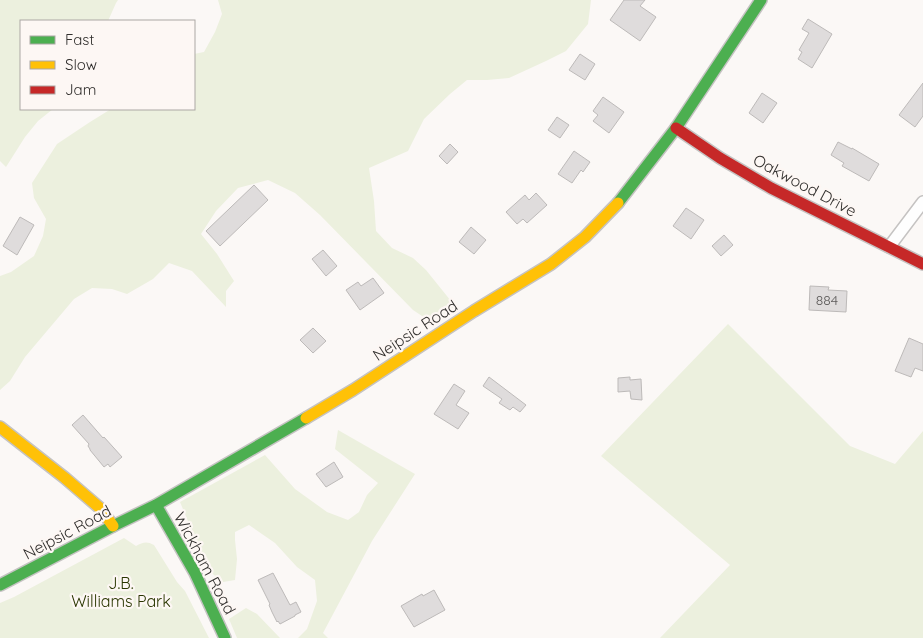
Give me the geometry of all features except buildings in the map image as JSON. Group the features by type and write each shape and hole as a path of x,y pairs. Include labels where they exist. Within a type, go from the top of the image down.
{"street":[{"name":"Neipsic Road","path":"0,585 156,504 267,441 353,390 474,311 551,264 585,237 611,211 676,128 761,0"},
{"name":"Oakwood Drive","path":"676,128 720,158 772,188 923,264"},
{"path":"889,248 923,202"},
{"path":"0,426 101,509 113,526"},
{"name":"Wickham Road","path":"156,504 195,573 225,638"}],"green space":[{"path":"0,0 118,0 108,20 20,20 20,110 52,110 38,121 25,137 6,167 0,161"},
{"path":"218,0 591,0 588,24 566,51 509,78 467,80 424,119 408,151 369,168 376,231 392,248 413,258 426,270 455,306 446,313 425,318 413,310 320,215 295,193 268,180 238,188 216,211 201,234 217,254 234,281 226,291 226,307 192,271 169,263 153,279 127,294 112,289 92,288 74,299 25,357 10,381 0,390 0,276 11,272 34,256 43,236 46,219 34,198 32,183 57,144 109,110 195,110 195,54 204,52 222,14"},
{"path":"728,324 850,446 895,464 923,431 923,638 660,638 730,565 601,456"},
{"path":"338,430 415,474 372,541 323,633 328,638 298,638 307,629 317,601 315,580 297,567 275,543 249,525 235,532 237,559 235,580 223,582 209,571 180,502 265,455 295,489 327,512 348,520 359,512 367,495 378,483 335,449"},
{"name":"J.B. Williams Park","path":"124,538 136,546 145,542 154,545 177,582 185,591 209,638 0,638 0,603"},
{"path":"246,608 257,614 280,638 237,638 229,619"}],"traffic: fast":[{"path":"618,203 676,128 761,0"},
{"path":"0,585 156,505 306,418"},
{"path":"156,505 195,573 225,638"}],"traffic: slow":[{"path":"306,418 551,264 585,237 618,203"},
{"path":"0,427 101,509 113,526"}],"traffic: jam":[{"path":"676,128 720,158 771,188 923,264"}]}
